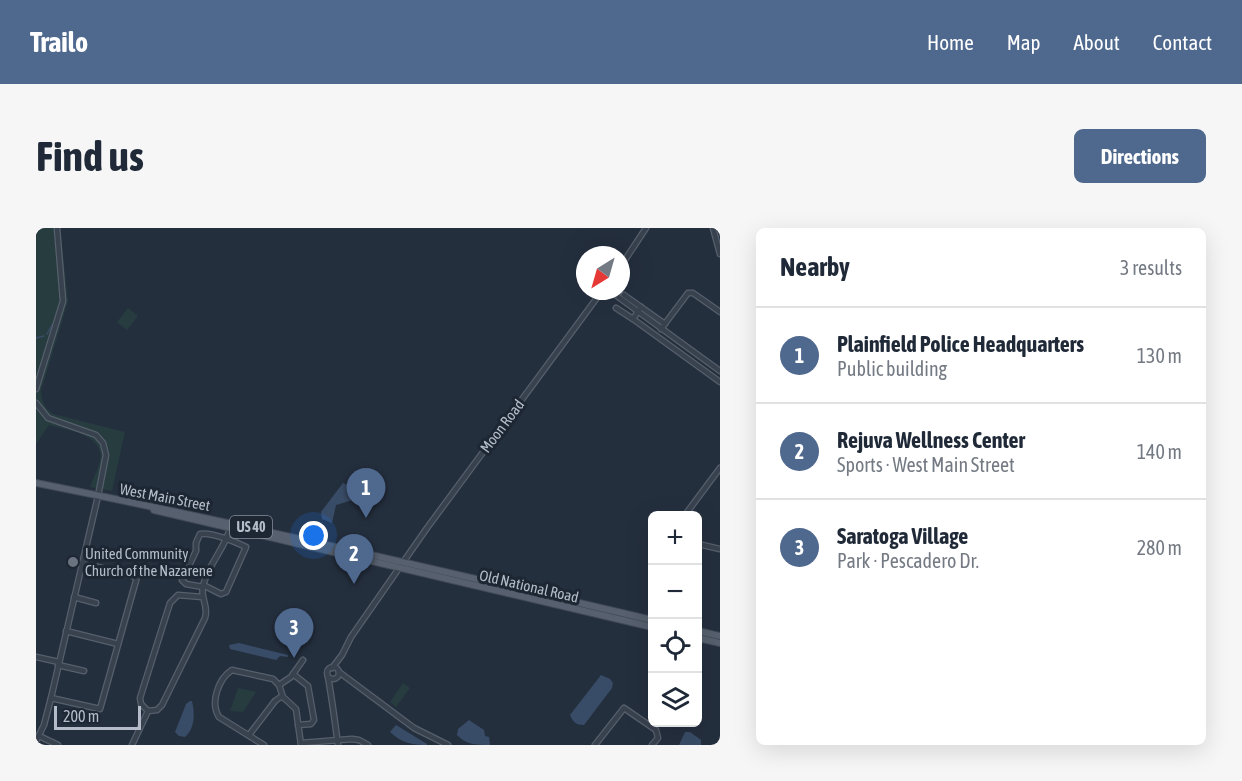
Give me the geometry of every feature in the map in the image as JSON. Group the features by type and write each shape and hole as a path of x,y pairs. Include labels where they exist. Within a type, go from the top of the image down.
{"main road":[{"name":"West Main Street","path":"36,483 401,565"},
{"name":"Old National Road","path":"401,565 648,619"},
{"name":"Old National Road","path":"401,565 648,626"},
{"path":"702,632 720,636"},
{"path":"702,639 720,643"}],"street":[{"path":"36,389 63,301 57,228"},
{"path":"630,252 646,228"},
{"path":"713,228 720,254"},
{"path":"661,329 688,293 693,293 720,312"},
{"path":"630,299 664,324"},
{"name":"Moon Road","path":"342,655 356,629 401,565 595,300"},
{"path":"622,300 720,371"},
{"path":"633,320 641,307"},
{"path":"616,308 720,382"},
{"path":"709,374 713,368"},
{"path":"36,403 48,418 91,432 103,443 105,461 51,699 38,738 58,745"},
{"path":"689,511 720,468"},
{"path":"202,597 178,595 170,603 140,698 142,707 148,711 157,710 162,705 205,618 207,607 202,597 203,586 230,526"},
{"path":"203,533 225,539 247,548 226,592 221,594 203,586 186,584 182,580 196,551 197,540 203,533"},
{"path":"702,545 720,548"},
{"path":"51,699 100,709 137,577 82,563"},
{"path":"74,597 96,603"},
{"path":"66,631 118,644"},
{"path":"332,695 328,671 342,655"},
{"path":"338,743 332,685 342,655"},
{"path":"36,657 84,671"},
{"path":"279,685 293,674 303,660"},
{"path":"332,668 337,675 347,679 414,728 448,745"},
{"path":"264,745 219,717 215,696 230,671 236,670 273,679 279,685 282,696 296,710 301,744 338,743 356,739 368,745"},
{"path":"293,674 308,686 313,722 298,725"},
{"path":"328,677 337,675"},
{"path":"249,735 275,700 282,696"},
{"path":"595,745 624,708 658,733 658,738 652,745"},
{"path":"132,745 148,711"}],"green space":[{"path":"36,228 60,228 68,301 41,391 42,398 46,407 53,414 125,432 112,491 90,487 100,459 100,451 96,444 82,434 49,425 36,444"},
{"path":"128,308 138,316 127,330 117,322"},
{"path":"403,683 410,688 396,707 390,702"},
{"path":"238,688 256,692 243,712 230,711"}],"water":[{"path":"343,483 368,495 366,498 336,505 332,523 322,519 321,512"},
{"path":"239,643 288,655 288,657 280,656 276,660 230,649 229,645"},
{"path":"601,675 610,679 613,683 612,688 584,725 577,724 570,715"},
{"path":"192,701 194,711 192,725 185,737 179,736 175,732 186,704"},
{"path":"469,720 484,730 485,736 489,737 490,745 468,743 457,735 458,729"},
{"path":"396,725 427,745 412,744 399,739 390,732"},
{"path":"685,732 690,732 701,740 701,745 679,745"}],"waterway":[{"path":"47,334 52,325"},
{"path":"36,338 44,336"}],"place":[{"name":"Plainfield Police Headquarters","path":"366,518"},
{"name":"United Community Church of the Nazarene","path":"73,562"},
{"name":"Rejuva Wellness Center","path":"354,584"},
{"name":"Saratoga Village","path":"294,658"}]}
